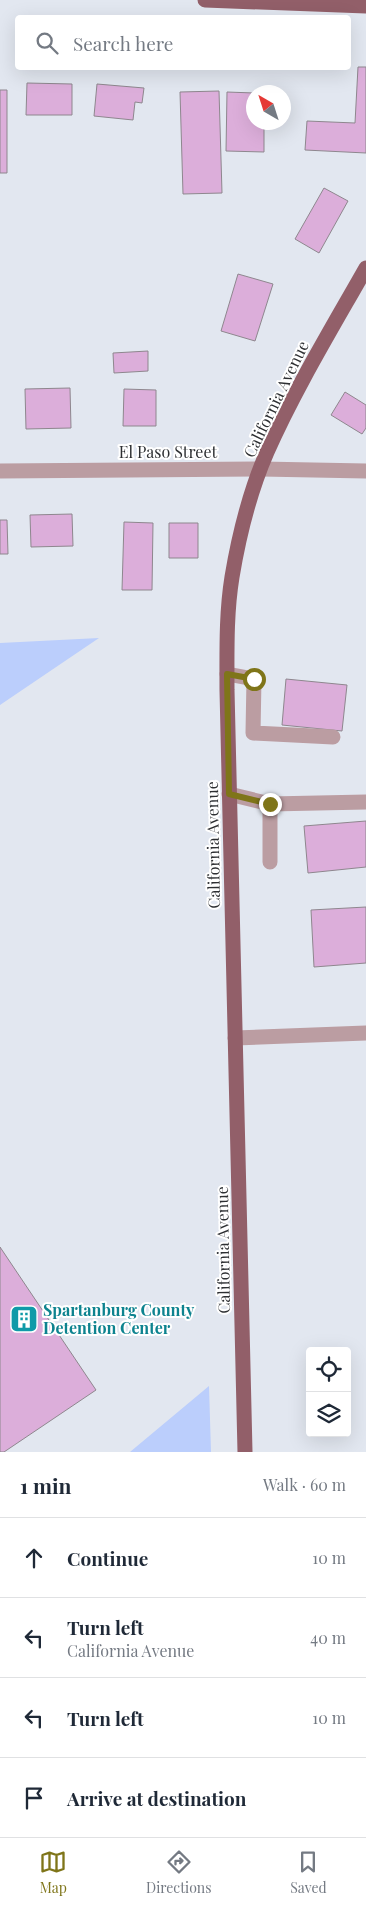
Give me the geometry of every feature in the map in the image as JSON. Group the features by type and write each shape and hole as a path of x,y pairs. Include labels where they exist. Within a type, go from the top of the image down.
{"main road":[{"path":"205,0 366,6"},
{"name":"California Avenue","path":"245,1452 226,634 232,578 244,522 267,452 307,374 366,268"}],"street":[{"name":"El Paso Street","path":"0,471 261,469 366,471"},
{"path":"227,674 254,679 253,733 333,737"},
{"path":"229,794 270,804 366,802"},
{"path":"270,804 270,862"},
{"path":"235,1038 366,1033"}],"shaded area":[{"path":"99,638 0,705 0,643"},
{"path":"209,1386 211,1452 130,1452"}],"building":[{"path":"358,67 366,67 366,153 305,150 307,121 355,123"},
{"path":"27,83 72,84 72,115 26,115"},
{"path":"97,84 144,88 142,103 135,102 133,120 94,116"},
{"path":"0,90 7,90 7,173 0,173"},
{"path":"219,91 222,193 183,194 180,92"},
{"path":"227,92 246,93 246,130 264,130 264,152 226,151"},
{"path":"324,188 348,201 319,253 295,239"},
{"path":"238,274 273,284 255,341 221,331"},
{"path":"148,351 148,371 114,373 113,353"},
{"path":"70,388 71,428 26,429 25,389"},
{"path":"124,389 156,390 156,426 123,426"},
{"path":"345,392 366,405 366,428 362,434 331,415"},
{"path":"72,514 73,546 31,547 30,515"},
{"path":"0,520 7,520 8,554 0,554"},
{"path":"124,522 153,523 152,590 122,590"},
{"path":"169,523 198,523 198,558 169,558"},
{"path":"286,679 347,685 342,731 282,725"},
{"path":"366,821 366,867 308,873 304,826"},
{"path":"366,907 366,963 314,967 311,910"},
{"name":"Spartanburg County Detention Center","path":"0,1247 96,1390 4,1452 0,1452"}],"place":[{"name":"Spartanburg County Detention Center","path":"24,1319"}],"route":[{"path":"254,679 227,674 229,794 270,804"}]}
